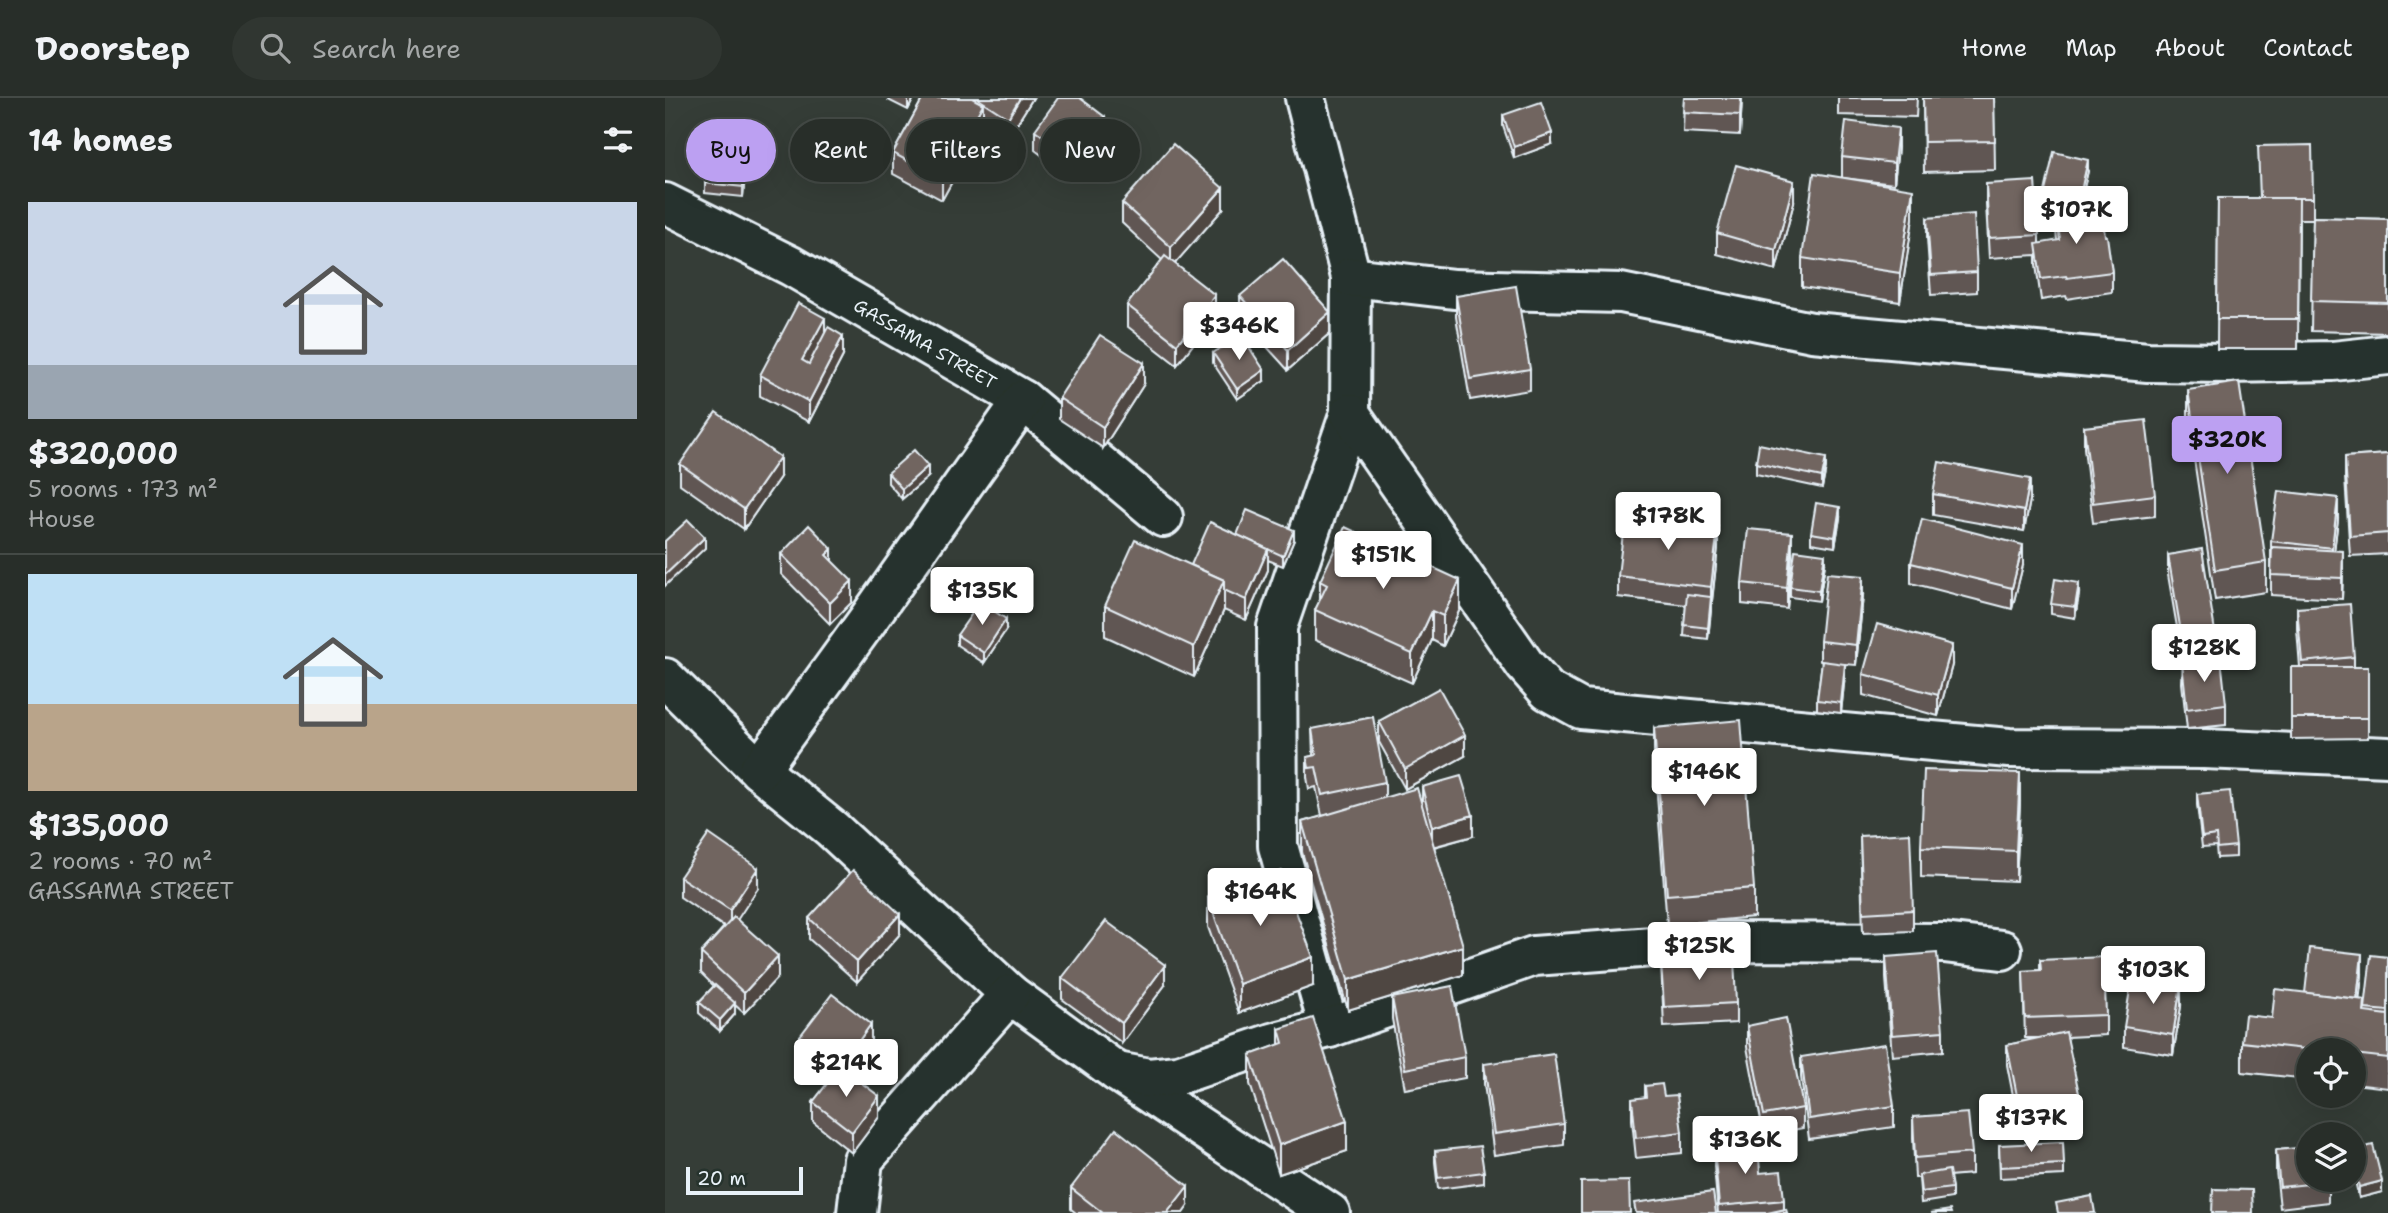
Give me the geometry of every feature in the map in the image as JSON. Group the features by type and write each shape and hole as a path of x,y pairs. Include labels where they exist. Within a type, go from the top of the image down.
{"street":[{"path":"1304,98 1351,277 1350,412 1277,627 1278,846 1329,1028"},
{"name":"GASSAMA STREET","path":"665,203 791,267 1023,400 1163,517"},
{"path":"1351,277 1454,289 1621,293 1812,332 2148,362 2306,362 2388,355"},
{"path":"759,770 1023,400"},
{"path":"1350,412 1525,665 1548,691 1580,709 2009,748 2204,749 2388,757"},
{"path":"665,678 759,770 832,829 1010,994 1117,1072 1330,1213"},
{"path":"1117,1072 1149,1078 1178,1076 1272,1043 1329,1028 1534,956 1719,942 1944,943 2002,950"},
{"path":"857,1213 863,1160 1010,994"}],"building":[{"path":"923,98 972,98 983,104 975,119 912,119"},
{"path":"977,98 1020,98 1008,118"},
{"path":"1058,98 1080,98 1105,117 1103,119 1043,119"},
{"path":"1684,98 1741,98 1740,115 1683,112"},
{"path":"1923,98 1994,98 1995,141 1924,142"},
{"path":"1541,102 1552,133 1514,147 1503,115"},
{"path":"1846,121 1898,128 1894,163 1842,157"},
{"path":"906,129 906,160 893,153"},
{"path":"1173,144 1223,188 1171,247 1122,203"},
{"path":"2312,145 2313,198 2260,198 2258,146"},
{"path":"2054,152 2088,160 2078,204 2044,196"},
{"path":"1736,165 1794,181 1776,250 1717,233"},
{"path":"1814,173 1913,189 1900,273 1802,258"},
{"path":"2035,181 2039,235 1989,238 1986,184"},
{"path":"705,182 743,182 743,187"},
{"path":"2218,198 2299,198 2298,319 2217,319"},
{"path":"2101,205 2112,272 2041,279 2036,244 2060,240 2056,211"},
{"path":"1974,214 1977,272 1931,275 1927,218"},
{"path":"2313,217 2388,219 2388,303 2311,301"},
{"path":"1165,256 1215,295 1177,344 1127,305"},
{"path":"1283,259 1330,312 1288,350 1240,296"},
{"path":"1516,286 1530,369 1470,379 1456,296"},
{"path":"798,303 825,318 802,360 809,364 828,327 843,336 809,402 760,375"},
{"path":"1100,335 1144,363 1103,427 1059,398"},
{"path":"1241,335 1264,370 1237,389 1213,353"},
{"path":"2239,382 2266,562 2215,570 2188,390"},
{"path":"716,412 780,457 744,509 680,464"},
{"path":"2146,420 2155,495 2093,503 2084,427"},
{"path":"1759,444 1826,458 1822,477 1756,463"},
{"path":"914,450 928,466 902,489 888,473"},
{"path":"2388,454 2388,533 2350,536 2345,457"},
{"path":"1939,462 2030,479 2024,511 1933,494"},
{"path":"2278,491 2338,498 2332,548 2271,541"},
{"path":"1816,503 1840,507 1835,537 1811,533"},
{"path":"1247,510 1294,530 1283,556 1237,535"},
{"path":"1625,516 1718,527 1711,587 1618,576"},
{"path":"1922,519 2023,545 2012,588 1911,563"},
{"path":"688,520 705,537 665,575 665,541"},
{"path":"1210,522 1268,549 1246,600 1224,590 1224,580 1191,565"},
{"path":"809,525 832,549 826,555 852,581 830,603 781,554"},
{"path":"1345,527 1460,580 1443,616 1432,611 1412,654 1315,610 1327,585 1320,581"},
{"path":"1748,529 1792,533 1787,588 1742,583"},
{"path":"1135,540 1224,580 1194,647 1105,606"},
{"path":"2272,547 2343,551 2342,578 2271,575"},
{"path":"2202,549 2216,638 2183,644 2168,555"},
{"path":"1795,550 1825,554 1819,591 1790,587"},
{"path":"1827,573 1863,576 1856,645 1820,641"},
{"path":"2055,579 2079,583 2075,607 2051,604"},
{"path":"1687,594 1711,597 1708,628 1684,625"},
{"path":"980,602 1006,619 984,653 957,635"},
{"path":"2350,604 2354,657 2302,662 2297,608"},
{"path":"1877,624 1952,645 1938,695 1863,674"},
{"path":"2221,658 2226,704 2187,709 2182,663"},
{"path":"1822,661 1845,664 1841,703 1817,700"},
{"path":"2291,667 2368,667 2368,718 2291,718"},
{"path":"1439,688 1465,735 1405,769 1379,721"},
{"path":"1373,717 1385,782 1322,795 1316,767 1309,768 1307,757 1316,755 1312,729"},
{"path":"1741,720 1754,888 1667,895 1654,728"},
{"path":"1924,770 2020,773 2016,851 1921,847"},
{"path":"1461,776 1473,815 1432,827 1422,787"},
{"path":"1417,788 1463,946 1348,980 1302,822"},
{"path":"2230,791 2236,846 2217,848 2216,835 2202,837 2197,794"},
{"path":"1910,833 1913,910 1863,913 1860,836"},
{"path":"709,834 758,868 730,910 680,877"},
{"path":"853,870 900,914 857,962 809,918"},
{"path":"1281,871 1313,957 1239,984 1208,898"},
{"path":"734,917 778,956 744,993 701,953"},
{"path":"1106,921 1165,965 1122,1023 1062,978"},
{"path":"2310,948 2362,954 2357,999 2305,993"},
{"path":"1937,953 1943,1031 1892,1035 1886,957"},
{"path":"2371,955 2388,957 2388,1011 2365,1009"},
{"path":"2104,957 2106,1015 2025,1018 2023,971 2041,970 2040,960"},
{"path":"1734,958 1736,1003 1664,1007 1661,962"},
{"path":"2132,977 2181,985 2173,1035 2124,1027"},
{"path":"715,985 735,1003 720,1020 699,1002"},
{"path":"1452,986 1465,1057 1405,1069 1392,998"},
{"path":"2275,989 2365,1000 2364,1012 2388,1015 2388,1058 2366,1055 2366,1038 2296,1038 2296,1048 2242,1042 2245,1015 2272,1018"},
{"path":"832,994 871,1024 840,1067 800,1036"},
{"path":"1313,1018 1347,1121 1279,1145 1250,1055 1283,1043 1279,1029"},
{"path":"1786,1018 1803,1108 1764,1115 1747,1026"},
{"path":"2066,1032 2080,1098 2020,1111 2007,1045"},
{"path":"1885,1044 1894,1106 1809,1119 1801,1057"},
{"path":"1554,1054 1564,1124 1494,1134 1484,1064"},
{"path":"840,1067 879,1096 852,1132 813,1102"},
{"path":"1662,1084 1664,1096 1677,1095 1682,1132 1636,1138 1632,1099 1646,1097 1645,1086"},
{"path":"1968,1113 1972,1153 1915,1158 1913,1117"},
{"path":"1116,1129 1188,1186 1167,1213 1103,1213 1071,1188"},
{"path":"1758,1142 1760,1173 1781,1171 1784,1200 1719,1206 1714,1146"},
{"path":"2063,1142 2064,1164 2000,1167 1999,1145"},
{"path":"2373,1145 2382,1181 2366,1185 2366,1147"},
{"path":"1480,1146 1484,1172 1438,1178 1435,1151"},
{"path":"2296,1148 2296,1185 2280,1187 2276,1150"},
{"path":"1949,1170 1952,1188 1921,1192 1919,1175"},
{"path":"1629,1181 1630,1213 1581,1213 1581,1182"},
{"path":"2213,1189 2252,1190 2253,1213 2212,1213"},
{"path":"1713,1192 1716,1213 1636,1213 1634,1203"},
{"path":"2092,1196 2095,1213 2058,1213 2056,1203"},
{"path":"1786,1209 1787,1213 1767,1213"}]}
